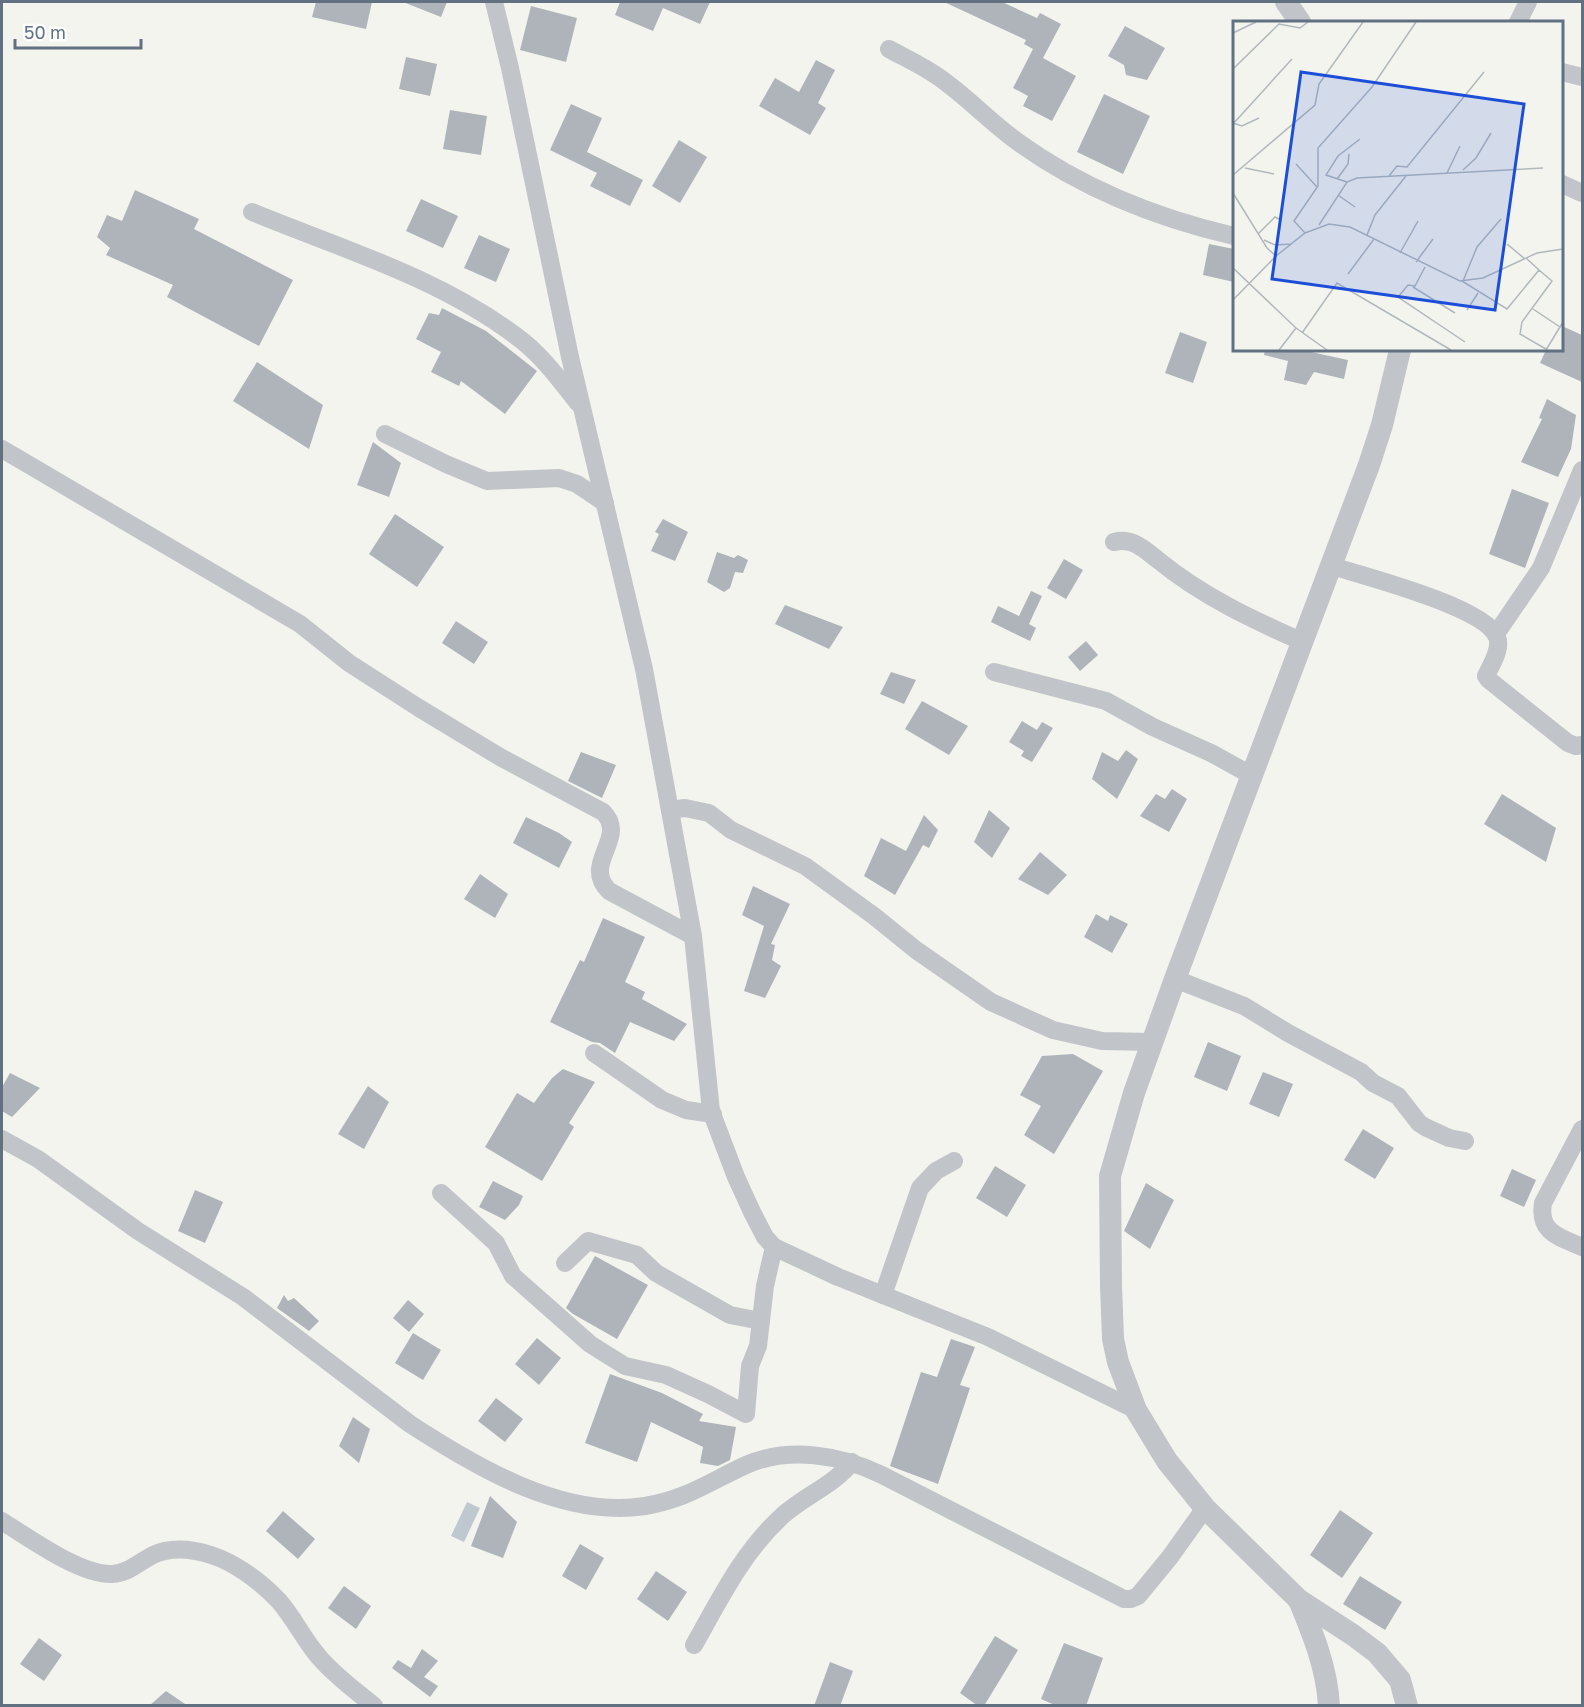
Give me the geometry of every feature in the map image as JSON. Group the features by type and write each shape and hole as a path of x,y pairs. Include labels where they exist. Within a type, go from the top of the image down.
{"street":[{"path":"494,2 510,68 555,289 644,669 693,936 713,1114 740,1186 765,1237 774,1247 838,1277 988,1337 1136,1410"},
{"path":"1286,2 1299,21"},
{"path":"1518,21 1528,2"},
{"path":"889,49 925,68 948,84 1018,142 1067,173 1124,202 1209,231 1233,236"},
{"path":"1563,72 1582,77"},
{"path":"1563,184 1582,193"},
{"path":"252,212 320,240 388,264 461,300 524,343 545,362 582,409"},
{"path":"1400,351 1382,425 1332,566 1251,775 1152,1042 1134,1093 1110,1176 1113,1339 1118,1362 1136,1410 1167,1461 1204,1508 1299,1600 1377,1653 1400,1680 1408,1704"},
{"path":"385,434 487,481 559,478 577,484 605,503"},
{"path":"2,449 300,624 349,663 500,757 603,812 611,820 612,832 598,872 601,883 609,891 693,936"},
{"path":"1496,634 1540,568 1582,470"},
{"path":"1114,542 1129,541 1139,545 1172,572 1219,602 1303,642"},
{"path":"1332,566 1414,592 1459,609 1484,623 1496,634 1499,647 1486,676 1489,680 1568,743 1576,746 1582,745"},
{"path":"994,672 1106,701 1251,775"},
{"path":"670,810 686,808 709,813 731,830 805,866 916,950 992,1002 1053,1030 1102,1041 1152,1042"},
{"path":"1175,979 1244,1006 1288,1033 1361,1072 1373,1083 1398,1096 1419,1123 1425,1127 1449,1138 1465,1141"},
{"path":"594,1053 662,1100 686,1110 713,1114"},
{"path":"1582,1129 1543,1203 1542,1220 1552,1233 1582,1247"},
{"path":"2,1139 38,1159 138,1231 243,1297 410,1424 456,1453 512,1481 552,1497 585,1505 618,1508 644,1506 696,1492 747,1465 768,1458 806,1454 852,1462 882,1475 1124,1599 1138,1596 1170,1557 1204,1508"},
{"path":"883,1295 920,1188 936,1171 954,1161"},
{"path":"441,1193 496,1243 513,1276 590,1344 625,1366 666,1376 747,1414 750,1366 758,1346 765,1286 774,1247"},
{"path":"565,1263 588,1241 637,1255 656,1272 730,1315 761,1321"},
{"path":"694,1645 725,1588 752,1548 785,1514 803,1499 840,1475 852,1462"},
{"path":"2,1521 70,1562 99,1573 113,1574 130,1570 154,1554 173,1549 190,1549 213,1555 233,1564 257,1581 279,1602 319,1656 341,1680 374,1706"},
{"path":"1299,1600 1314,1636 1324,1671 1329,1706"}],"shaded area":[{"path":"467,1502 480,1508 464,1542 451,1536"}],"building":[{"path":"316,2 372,2 366,29 312,17"},
{"path":"403,2 447,2 441,17"},
{"path":"620,2 710,2 700,24 663,8 653,31 615,15"},
{"path":"944,2 1002,2 1037,18 1040,13 1061,24 1043,58 1076,76 1052,121 1023,106 1028,96 1013,88 1033,49 1024,44 1026,40"},
{"path":"531,6 577,18 566,62 520,50"},
{"path":"1125,26 1165,48 1147,80 1126,75 1124,65 1108,56"},
{"path":"406,57 437,64 430,96 399,89"},
{"path":"816,60 835,70 818,103 826,108 810,135 759,106 775,78 799,92"},
{"path":"1104,94 1150,116 1123,174 1077,152"},
{"path":"571,104 602,118 587,152 643,180 630,206 590,186 597,173 550,150"},
{"path":"450,110 487,116 481,155 443,149"},
{"path":"679,140 707,157 680,203 652,186"},
{"path":"135,190 199,219 194,229 293,280 259,346 167,297 173,285 106,255 110,248 97,237 107,215 122,221"},
{"path":"421,199 458,216 443,248 406,231"},
{"path":"479,235 510,249 496,282 464,268"},
{"path":"1209,244 1233,249 1233,282 1203,275"},
{"path":"442,308 486,331 537,371 505,414 461,381 459,386 431,372 441,352 416,339 429,313 439,315"},
{"path":"1563,326 1582,335 1582,382 1540,363 1546,351 1563,351"},
{"path":"1180,332 1207,342 1193,383 1165,373"},
{"path":"1265,351 1307,351 1348,360 1344,379 1314,372 1306,385 1284,380 1288,361 1264,355"},
{"path":"257,362 323,405 309,449 233,401"},
{"path":"1547,399 1576,415 1571,449 1558,477 1521,462 1542,419 1539,418"},
{"path":"373,442 401,463 389,497 357,485"},
{"path":"1512,489 1549,503 1525,568 1489,554"},
{"path":"395,514 444,547 417,587 369,554"},
{"path":"663,519 688,532 675,561 651,551 659,534 655,532"},
{"path":"717,552 734,558 738,555 748,560 743,573 735,572 730,588 724,592 707,582"},
{"path":"1064,559 1083,570 1066,599 1047,588"},
{"path":"1031,591 1042,596 1029,624 1036,628 1030,641 991,622 998,606 1019,616"},
{"path":"785,605 843,627 829,649 775,624"},
{"path":"456,621 488,642 474,664 442,643"},
{"path":"1086,641 1098,655 1080,671 1068,657"},
{"path":"891,672 916,680 904,704 880,694"},
{"path":"922,701 968,726 949,755 905,729"},
{"path":"1022,721 1037,730 1042,722 1053,728 1032,762 1021,756 1024,751 1009,742"},
{"path":"1126,750 1138,759 1117,799 1092,779 1102,752 1118,761"},
{"path":"581,752 616,765 602,798 568,781"},
{"path":"1172,789 1187,799 1169,832 1140,816 1156,794 1165,799"},
{"path":"1502,794 1556,828 1546,862 1484,824"},
{"path":"989,810 1010,828 992,858 974,842"},
{"path":"924,815 938,830 929,848 923,845 895,895 864,876 881,838 906,851"},
{"path":"526,817 572,842 559,868 513,843"},
{"path":"1040,852 1067,875 1048,895 1018,879"},
{"path":"480,874 508,894 495,918 464,899"},
{"path":"753,886 790,904 771,944 775,945 772,960 781,966 765,998 744,991 764,926 742,915"},
{"path":"1096,914 1108,921 1110,915 1128,924 1112,953 1084,937"},
{"path":"603,918 645,937 625,982 645,992 642,999 687,1024 674,1041 630,1022 615,1053 600,1043 592,1042 550,1022 580,960 584,962"},
{"path":"1208,1042 1241,1056 1227,1091 1194,1077"},
{"path":"1073,1054 1103,1071 1054,1154 1024,1135 1041,1106 1020,1095 1042,1056"},
{"path":"563,1069 595,1082 569,1123 574,1127 542,1181 485,1147 517,1093 534,1103 552,1078"},
{"path":"1263,1072 1293,1084 1279,1117 1249,1104"},
{"path":"10,1073 40,1088 12,1117 2,1111 2,1087"},
{"path":"368,1086 389,1102 364,1149 338,1134"},
{"path":"1363,1129 1394,1148 1375,1179 1344,1160"},
{"path":"995,1166 1026,1185 1007,1217 976,1198"},
{"path":"1512,1169 1536,1180 1524,1207 1500,1196"},
{"path":"493,1181 523,1196 519,1205 505,1220 479,1207"},
{"path":"1146,1183 1174,1200 1150,1249 1124,1231"},
{"path":"195,1190 223,1202 205,1243 178,1231"},
{"path":"595,1256 648,1285 617,1339 566,1308"},
{"path":"284,1295 288,1301 294,1298 319,1321 309,1331 277,1308"},
{"path":"408,1300 424,1314 409,1332 393,1318"},
{"path":"413,1333 441,1350 423,1380 395,1363"},
{"path":"537,1338 561,1358 539,1385 515,1364"},
{"path":"951,1339 975,1347 960,1385 970,1388 938,1484 890,1466 921,1372 937,1377"},
{"path":"610,1374 662,1393 703,1414 699,1421 736,1427 730,1460 718,1466 700,1463 703,1447 651,1422 637,1462 585,1443"},
{"path":"496,1398 523,1419 505,1442 478,1421"},
{"path":"353,1417 370,1429 359,1463 339,1446"},
{"path":"490,1496 517,1522 503,1558 471,1546"},
{"path":"1340,1510 1373,1533 1342,1578 1310,1555"},
{"path":"283,1511 315,1539 298,1559 266,1531"},
{"path":"580,1544 604,1558 586,1590 562,1576"},
{"path":"656,1571 687,1592 668,1621 637,1599"},
{"path":"1360,1576 1402,1602 1385,1630 1343,1604"},
{"path":"344,1586 371,1606 356,1629 328,1608"},
{"path":"995,1636 1018,1650 984,1706 978,1706 960,1693"},
{"path":"39,1638 62,1655 44,1681 20,1664"},
{"path":"1064,1643 1103,1658 1086,1706 1057,1706 1041,1699"},
{"path":"422,1649 438,1661 424,1677 438,1686 430,1697 392,1668 398,1660 411,1668"},
{"path":"830,1662 853,1671 840,1706 814,1706"},
{"path":"166,1691 188,1706 149,1706"}]}
